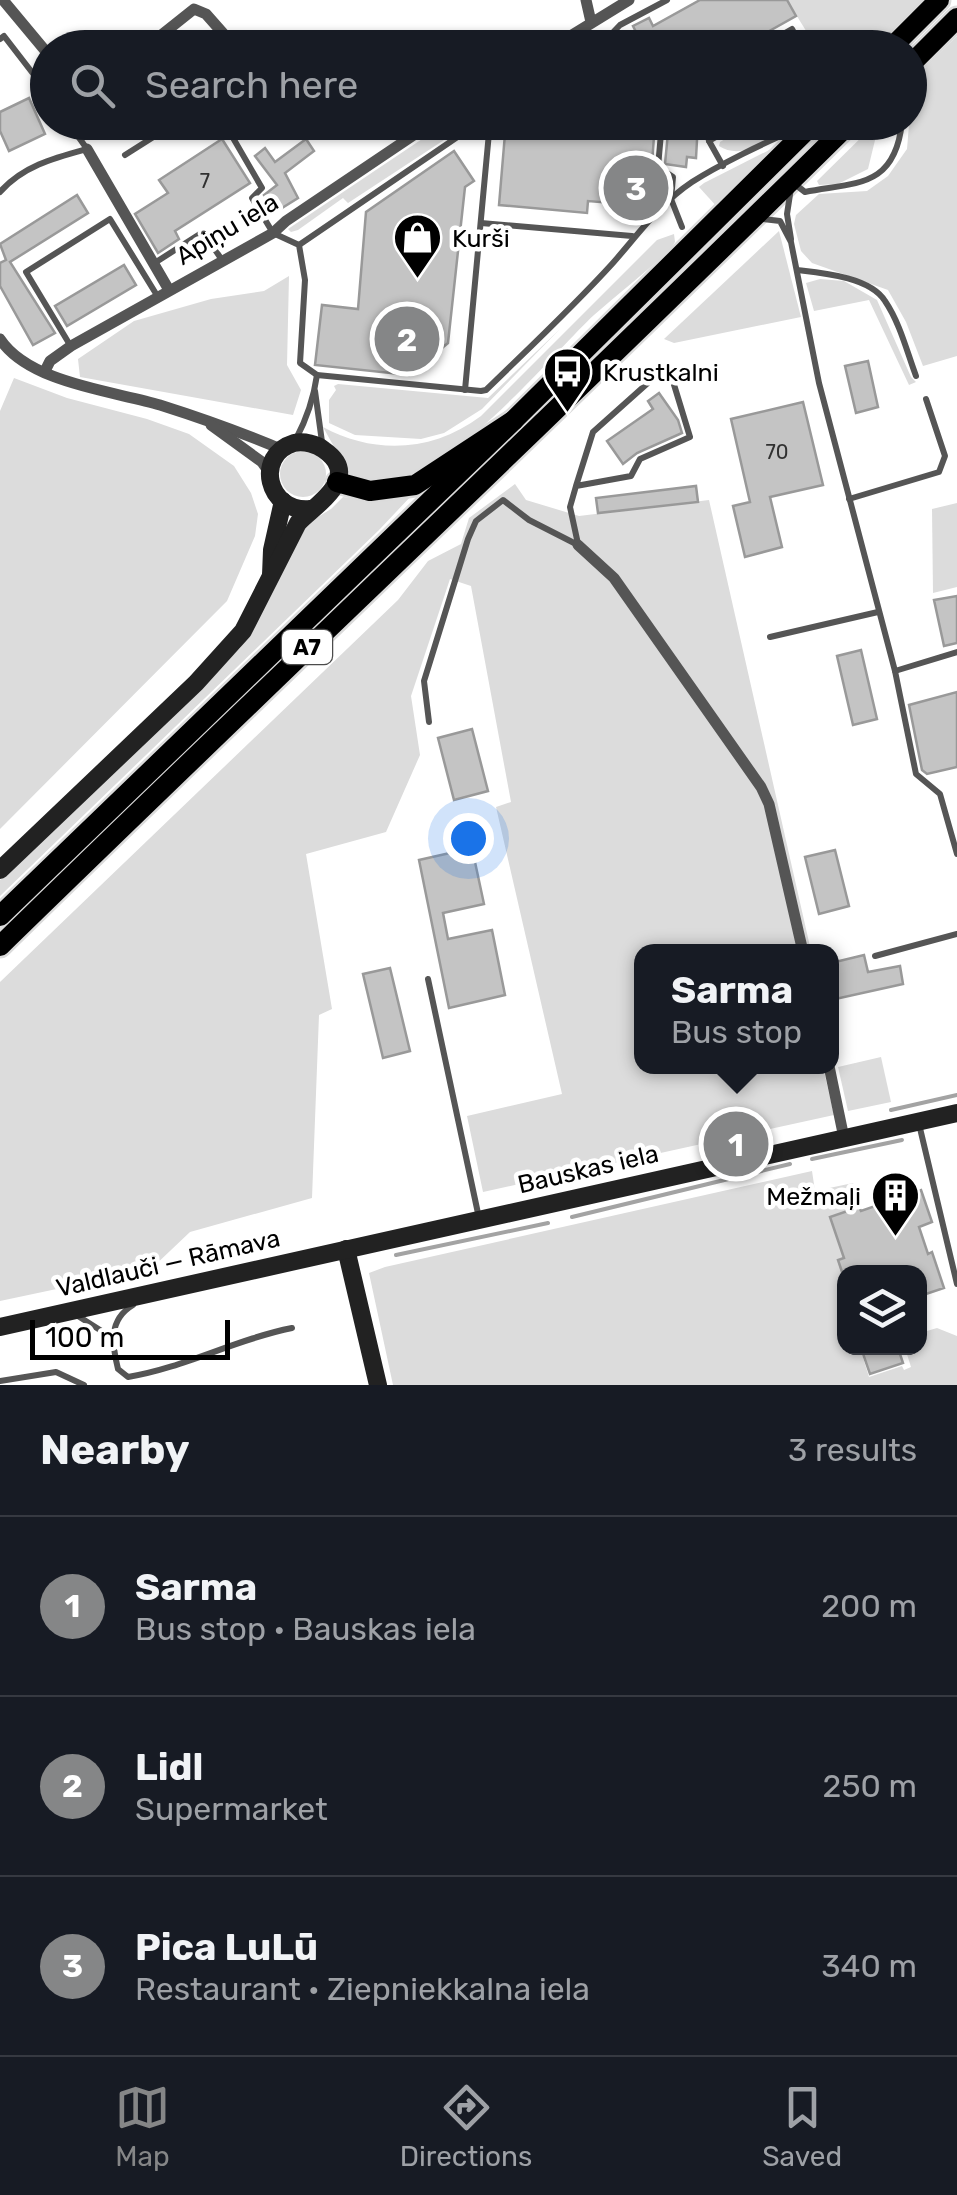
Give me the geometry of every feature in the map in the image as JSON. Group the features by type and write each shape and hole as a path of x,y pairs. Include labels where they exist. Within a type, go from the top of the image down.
{"highway":[{"path":"909,30 939,0"},
{"path":"927,48 957,18"},
{"name":"A7","path":"0,916 514,420 797,140"},
{"path":"748,227 833,140"},
{"name":"A7","path":"0,946 748,227"},
{"path":"337,482 370,491 415,485 514,420"}],"main road":[{"path":"0,870 196,683 242,631 298,523 310,508 329,498 337,482 336,465 323,448 303,442 288,447 270,472 282,502 291,507 310,508"},
{"path":"270,577 282,502"},
{"name":"Bauskas iela","path":"346,1249 957,1112"},
{"path":"346,1249 378,1385"},
{"name":"Valdlauči — Rāmava","path":"0,1327 346,1249"}],"street":[{"path":"4,0 30,32"},
{"path":"586,0 591,22"},
{"path":"579,30 629,0"},
{"path":"168,30 194,9 206,14 220,30"},
{"name":"Apiņu iela","path":"45,371 50,361 71,346 273,234 286,221 406,140"},
{"path":"87,149 152,264 164,293"},
{"path":"0,339 6,357 71,383 164,406 288,447"},
{"path":"208,423 270,472"},
{"path":"578,545 614,578 761,787 769,804 802,944"},
{"path":"831,1074 844,1138"}],"lane":[{"path":"616,30 667,0"},
{"path":"611,10 620,26"},
{"path":"0,39 4,36 30,70"},
{"path":"0,192 12,179 38,164 87,149 81,140"},
{"path":"126,155 149,140"},
{"path":"234,140 262,188 252,198 273,234 299,246"},
{"path":"299,246 453,140"},
{"path":"465,390 489,140"},
{"path":"660,140 658,167 672,176 671,200 682,226"},
{"path":"299,246 305,280 300,363 318,375 486,390 571,308 616,260 632,236 671,200 692,182 772,140"},
{"path":"791,182 804,192 862,184 890,161 900,140"},
{"path":"709,141 723,166"},
{"path":"791,182 787,214 819,383 894,671 916,774 940,794 957,854"},
{"path":"71,346 26,272 110,219 164,293"},
{"path":"748,227 776,219 791,242"},
{"path":"481,223 632,236"},
{"path":"152,264 203,232 222,260"},
{"path":"797,270 855,282 877,292 890,312 916,376"},
{"path":"576,486 631,476 640,459 690,437 668,365 593,432 576,486 570,507 578,545"},
{"path":"288,447 306,422 318,375"},
{"path":"315,391 323,448"},
{"path":"849,499 939,472 945,456 926,400"},
{"path":"429,722 424,681 476,521 503,500 529,520 578,545"},
{"path":"770,637 878,612"},
{"path":"894,671 957,652"},
{"path":"876,956 957,934"},
{"path":"428,979 480,1219"},
{"path":"918,1122 957,1284"},
{"path":"121,1385 111,1337 120,1314 130,1306 164,1297 177,1286"},
{"path":"55,1314 77,1316 111,1337"},
{"path":"118,1369 128,1377 151,1374 241,1340 292,1328"},
{"path":"0,1381 56,1372 84,1385"}],"shaded area":[{"path":"787,0 923,0 893,30 806,30"},
{"path":"957,36 957,356 923,366 888,290 812,263 801,251 794,224 796,215 819,194 867,191 888,176 907,149 908,140 927,140 927,65"},
{"path":"421,140 444,140 348,203 343,198 298,230 288,229"},
{"path":"769,140 738,151 719,146 720,142"},
{"path":"859,140 875,140 868,169 838,184 819,185 817,181"},
{"path":"783,143 718,208 699,187 704,183"},
{"path":"779,231 801,317 674,343 664,339"},
{"path":"674,234 670,250 594,315 478,430 442,458 407,478 375,484 348,472 323,427 363,442 404,446 463,428 481,416 657,240"},
{"path":"289,276 287,365 301,390 293,415 80,377 78,359 134,321 211,299 264,291"},
{"path":"820,279 844,281 877,300 916,382 909,385 869,300 814,311 806,283"},
{"path":"560,329 482,409 444,433 421,439 355,435 329,423 329,400 338,384 488,398"},
{"path":"14,378 189,434 234,466 251,493 258,514 255,536 227,601 0,829 0,411"},
{"path":"303,451 319,458 326,474 319,490 303,497 287,490 280,474 287,458"},
{"path":"515,484 526,500 579,516 709,500 809,944 634,944 634,1074 825,1074 834,1115 483,1192 467,1116 562,1094 496,807 511,802 471,586 450,579 411,696 420,755 386,832 306,854 332,1009 319,1015 312,1198 190,1232 151,1269 0,1301 0,982 398,600 428,561 461,544 469,518"},
{"path":"413,494 0,896 0,880 240,648 308,523 343,497 374,501"},
{"path":"957,503 957,587 933,593 932,509"},
{"path":"881,1057 891,1102 848,1111 839,1067"},
{"path":"812,1171 815,1191 853,1183 862,1205 830,1217 844,1258 837,1265 837,1355 862,1355 869,1377 902,1366 904,1370 911,1367 907,1355 927,1355 927,1331 937,1328 957,1336 957,1385 393,1385 369,1273"}],"building":[{"path":"700,0 787,0 796,16 771,30 635,30 633,26 649,18 653,26"},
{"path":"29,98 32,140 9,151 0,131 0,112"},
{"path":"223,140 250,183 175,231 179,239 158,253 135,214 168,193 159,180"},
{"path":"305,140 314,151 285,173 298,198 274,213 264,195 277,185 255,156 265,148 275,162"},
{"path":"504,140 654,140 649,206 588,201 587,213 499,205"},
{"path":"667,140 697,140 696,158 687,157 686,167 665,164"},
{"path":"454,151 474,181 465,187 448,343 409,375 315,365 322,305 358,309 366,212"},
{"path":"77,195 88,213 10,262 55,333 33,345 0,286 0,263 6,260 0,244"},
{"path":"124,265 136,285 67,326 55,306"},
{"path":"868,361 878,407 856,413 845,366"},
{"path":"659,393 678,420 682,433 637,453 623,464 607,441 653,409 648,401"},
{"path":"803,402 823,485 770,497 782,547 745,557 733,506 750,502 731,419"},
{"path":"696,486 698,502 598,513 596,498"},
{"path":"957,596 957,643 944,646 934,600"},
{"path":"861,650 877,719 853,725 837,656"},
{"path":"957,692 957,767 927,774 922,770 909,705"},
{"path":"472,729 488,791 454,800 438,738"},
{"path":"472,848 484,904 443,913 448,939 492,930 505,995 449,1008 419,860"},
{"path":"835,850 849,906 819,914 805,857"},
{"path":"864,955 868,972 900,966 903,984 839,998 839,961"},
{"path":"390,968 410,1051 383,1058 363,974"},
{"name":"Mežmaļi","path":"921,1190 932,1222 919,1227 944,1288 927,1294 927,1265 840,1265 838,1260 844,1258 830,1217 859,1207 861,1211"},
{"path":"863,1355 900,1355 903,1363 870,1374"}],"waterway":[{"path":"891,1110 957,1095"},
{"path":"812,1159 902,1140"},
{"path":"572,1217 790,1164"},
{"path":"396,1255 548,1223"}],"place":[{"name":"Pica LuLū","path":"636,188"},
{"name":"Kurši","path":"417,280"},
{"name":"Lidl","path":"407,339"},
{"name":"Krustkalni","path":"568,414"},
{"name":"Sarma","path":"736,1144"},
{"name":"Mežmaļi","path":"896,1238"}]}
